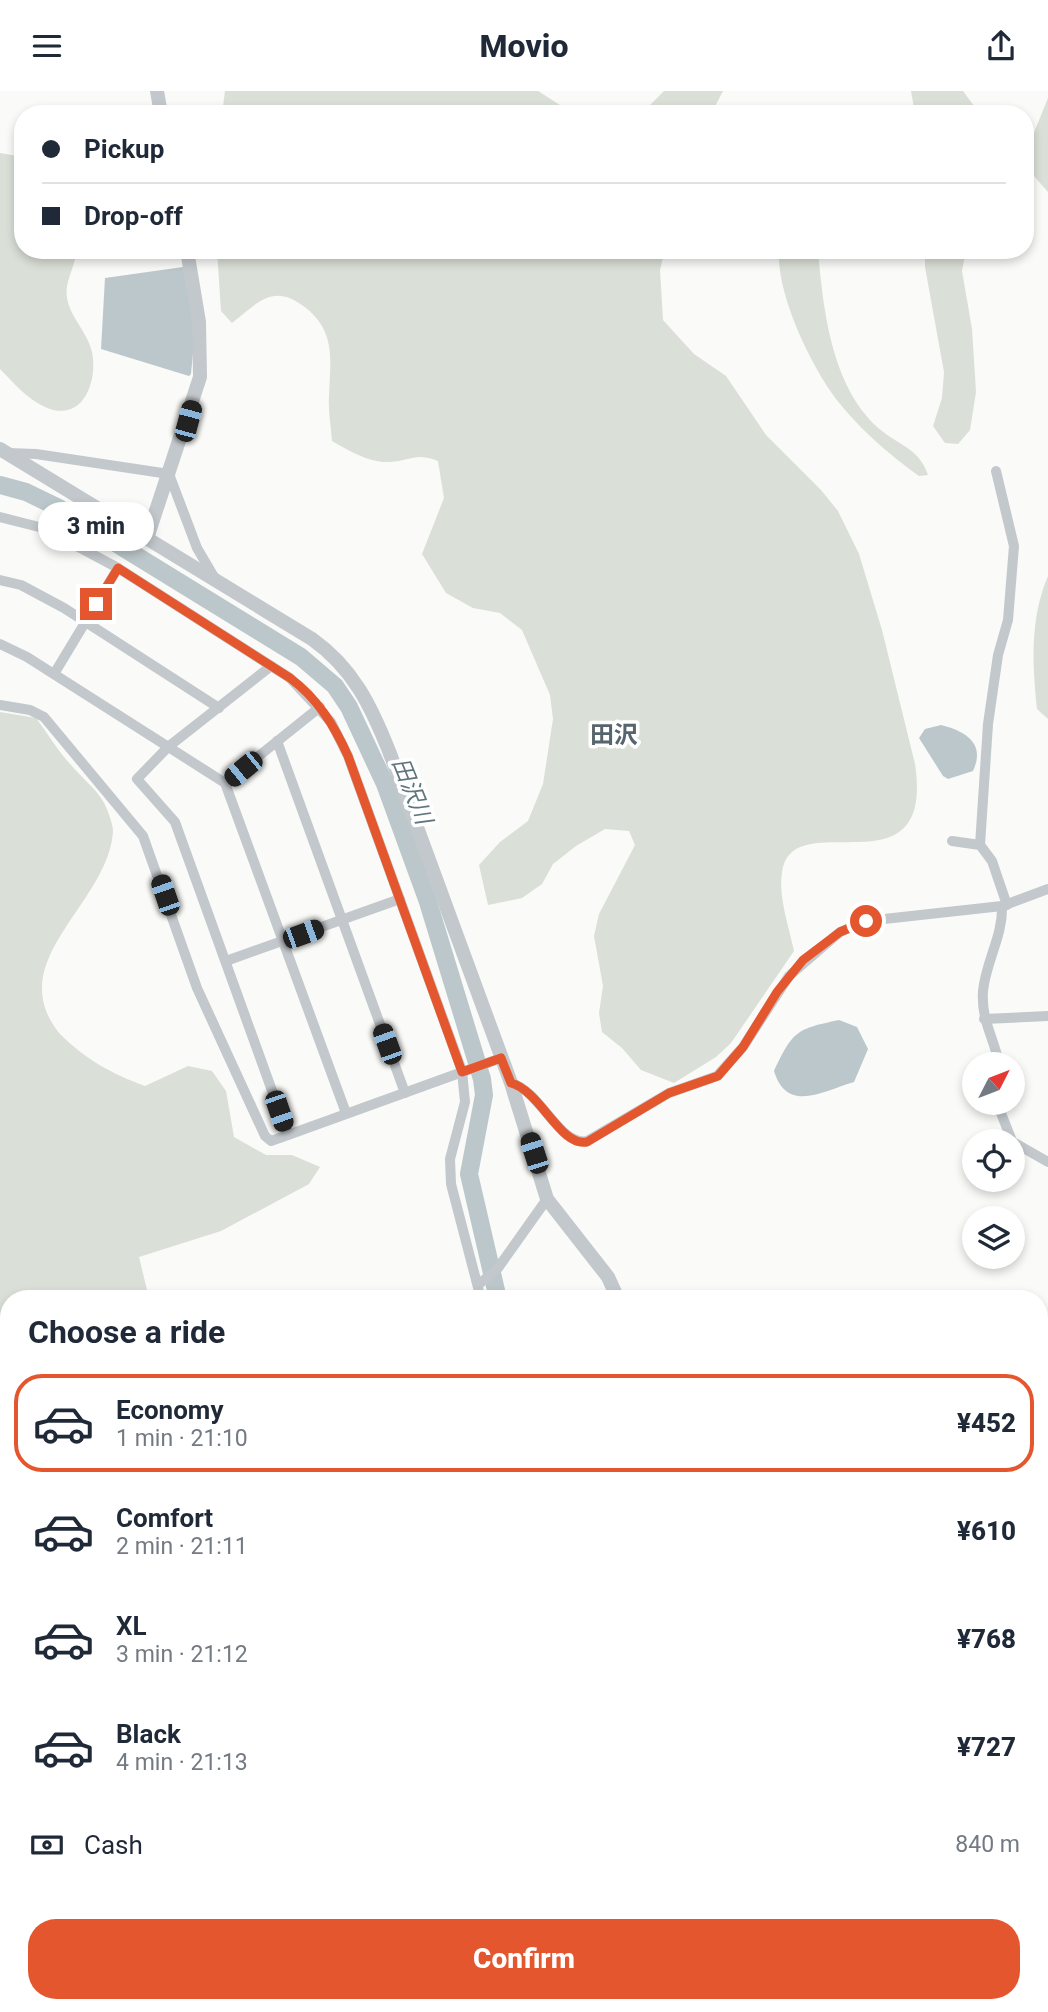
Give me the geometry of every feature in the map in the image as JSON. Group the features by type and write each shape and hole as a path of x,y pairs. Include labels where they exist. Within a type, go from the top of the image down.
{"street":[{"path":"147,538 200,377 197,308 189,259"},
{"path":"4,451 169,474"},
{"path":"4,451 331,652 360,688 389,751 511,1083 547,1199 608,1277 614,1290"},
{"path":"995,1052 984,1019 985,979 1003,921 1004,906 992,860 980,845 988,724 998,655 1008,620 1014,546 996,471"},
{"path":"169,474 197,548 217,582"},
{"path":"0,517 43,528 118,568 299,685 331,722 348,756 462,1072 465,1102 450,1159 452,1184 470,1264 482,1282 482,1290"},
{"path":"54,674 118,568"},
{"path":"0,580 37,593 219,708"},
{"path":"0,644 54,674 225,783 346,1113"},
{"path":"271,666 168,747 137,779 175,822 288,1136"},
{"path":"0,705 30,710 44,717 143,836 197,988 265,1136 271,1141 501,1058"},
{"path":"225,783 320,707"},
{"path":"277,741 405,1093"},
{"path":"952,841 980,845"},
{"path":"511,1083 535,1097 569,1138 581,1143 587,1142 669,1093 718,1076 743,1047 789,976 803,960 840,932 866,921 1004,906 1048,889"},
{"path":"226,961 400,899"},
{"path":"984,1019 1048,1016"},
{"path":"1025,1149 1048,1162"},
{"path":"482,1282 498,1268 547,1199"}],"shaded area":[{"path":"225,91 538,91 560,105 223,105"},
{"path":"664,91 723,91 716,105 650,105"},
{"path":"911,91 963,91 973,105 913,105"},
{"path":"1048,98 1048,192 1034,176 1034,133"},
{"path":"0,153 14,155 14,259 74,259 67,286 67,298 90,345 93,375 85,397 78,405 69,410 58,411 32,400 0,369"},
{"path":"218,259 663,259 660,270 663,320 694,354 726,376 766,435 821,490 838,511 859,554 882,630 915,764 915,804 904,828 884,839 810,844 791,853 782,872 781,882 794,951 731,1043 716,1057 674,1083 641,1070 622,1048 602,1032 599,1013 603,986 594,936 599,914 635,845 629,831 605,829 553,864 542,884 522,898 488,905 479,865 500,842 528,821 543,784 553,719 550,695 522,630 500,613 473,608 446,593 422,554 444,498 438,461 418,457 381,462 359,455 332,441 329,408 330,349 323,328 316,318 306,308 284,296 275,296 259,302 232,323 221,311"},
{"path":"780,259 819,259 833,348 852,394 865,414 882,431 915,454 928,475 919,476 885,450 836,399 816,367 797,327 783,287"},
{"path":"925,259 964,259 962,271 972,329 976,392 970,430 958,444 945,443 933,426 942,398 944,372"},
{"path":"183,267 195,330 189,376 101,349 105,278"},
{"path":"1048,576 1048,719 1037,709 1034,641 1038,608"},
{"path":"0,712 36,718 66,760 100,796 113,828 107,858 95,883 49,957 42,982 45,1007 60,1034 100,1065 145,1086 188,1066 212,1071 226,1091 234,1137 266,1155 292,1155 320,1167 309,1184 221,1231 139,1257 147,1290 0,1290"},
{"path":"941,725 958,731 971,740 977,753 973,771 948,779 943,776 919,738 925,729"},
{"path":"839,1020 857,1027 868,1049 854,1082 807,1096 788,1092 780,1084 774,1071 786,1047 805,1030"}],"waterway":[{"name":"田沢川","path":"0,485 26,492 57,507 301,657 335,686 349,707 385,784 428,902 482,1079 484,1095 469,1174 496,1290"}],"district":[{"name":"田沢","path":"614,735"}],"route":[{"path":"96,604 118,568 290,678 314,700 331,722 348,756 462,1072 501,1058 511,1083 535,1097 558,1127 576,1141 587,1142 653,1101 718,1076 743,1047 777,992 803,960 840,932 866,921"}]}
